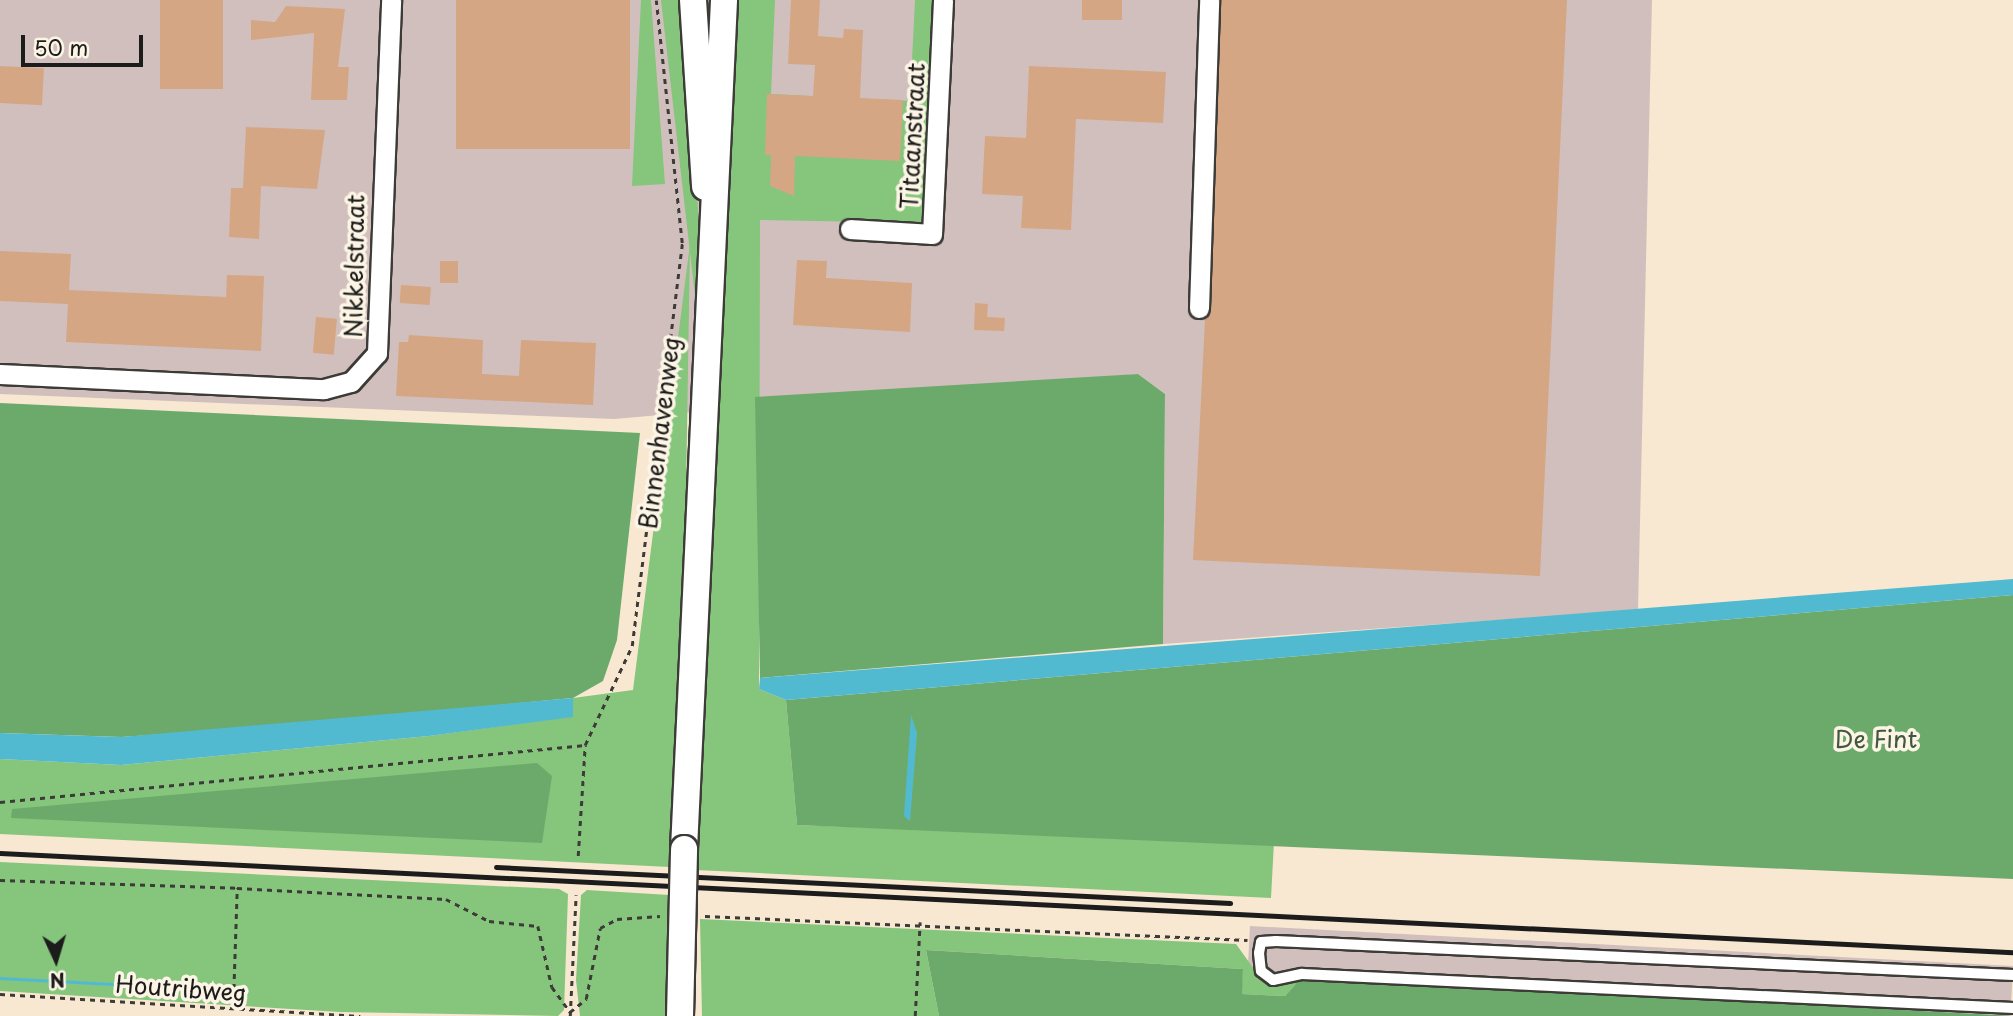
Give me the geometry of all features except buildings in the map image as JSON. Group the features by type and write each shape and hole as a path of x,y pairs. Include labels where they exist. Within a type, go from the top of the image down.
{"main road":[{"name":"Binnenhavenweg","path":"693,0 712,222"},
{"name":"Binnenhavenweg","path":"680,1016 684,849 724,0"}],"street":[{"name":"Nikkelstraat","path":"0,374 324,389 351,382 377,353 391,0"},
{"name":"Titaanstraat","path":"850,229 932,234 943,0"},
{"path":"1199,308 1209,0"}],"lane":[{"path":"2013,975 1261,942 1261,971 1273,980 1316,975 2013,1008"}],"path":[{"name":"Binnenhavenweg","path":"578,856 584,745 632,646 682,243 656,0"},
{"path":"0,802 584,745"},
{"path":"0,880 446,898 489,921 538,926 552,987 570,1014"},
{"path":"233,1009 237,888"},
{"path":"570,1014 576,895"},
{"path":"570,1014 586,999 603,925 675,916"},
{"path":"701,916 920,922 1261,942"},
{"path":"915,1016 920,922"},
{"name":"Houtribweg","path":"0,994 360,1016"}],"shaded area":[{"path":"0,0 1652,0 1638,610 1163,644 1165,394 1138,374 614,419 0,394"},
{"path":"1250,926 2013,966 2010,1016 1897,1016 1247,982"}],"green space":[{"path":"641,0 651,0 665,184 632,186"},
{"path":"661,0 683,0 699,223 697,313"},
{"path":"731,0 775,0 771,94 910,101 915,0 936,0 925,223 760,220 759,689 786,700 797,825 1274,842 1271,898 696,870"},
{"path":"690,244 683,681 670,867 0,834 0,759 121,765 429,736 573,716 573,698 633,690"},
{"path":"1138,374 1165,394 1163,644 760,678 755,397"},
{"path":"0,403 640,433 617,640 603,681 573,698 241,729 121,737 0,733"},
{"name":"De Fint","path":"2013,595 2013,879 797,825 786,700"},
{"path":"537,763 552,776 542,843 11,818 12,809"},
{"path":"0,862 559,889 568,894 564,1010 558,1016 340,1012 0,991"},
{"path":"587,890 669,895 666,1016 580,1016 576,980 581,895"},
{"path":"700,919 1236,944 1264,983 1302,977 1285,996 1241,994 1243,969 926,950 939,1016 702,1016"},
{"path":"926,950 1243,969 1242,994 1285,996 1302,977 2013,1016 939,1016"}],"water":[{"path":"2013,579 2013,595 786,700 759,689 760,678"},
{"path":"573,698 573,717 429,736 121,765 0,759 0,733 121,737"},
{"path":"911,715 917,733 910,821 904,816"},
{"path":"0,977 199,987 199,990 0,980"}],"railway":[{"path":"0,853 2013,952"},
{"path":"496,867 1230,903"}]}
